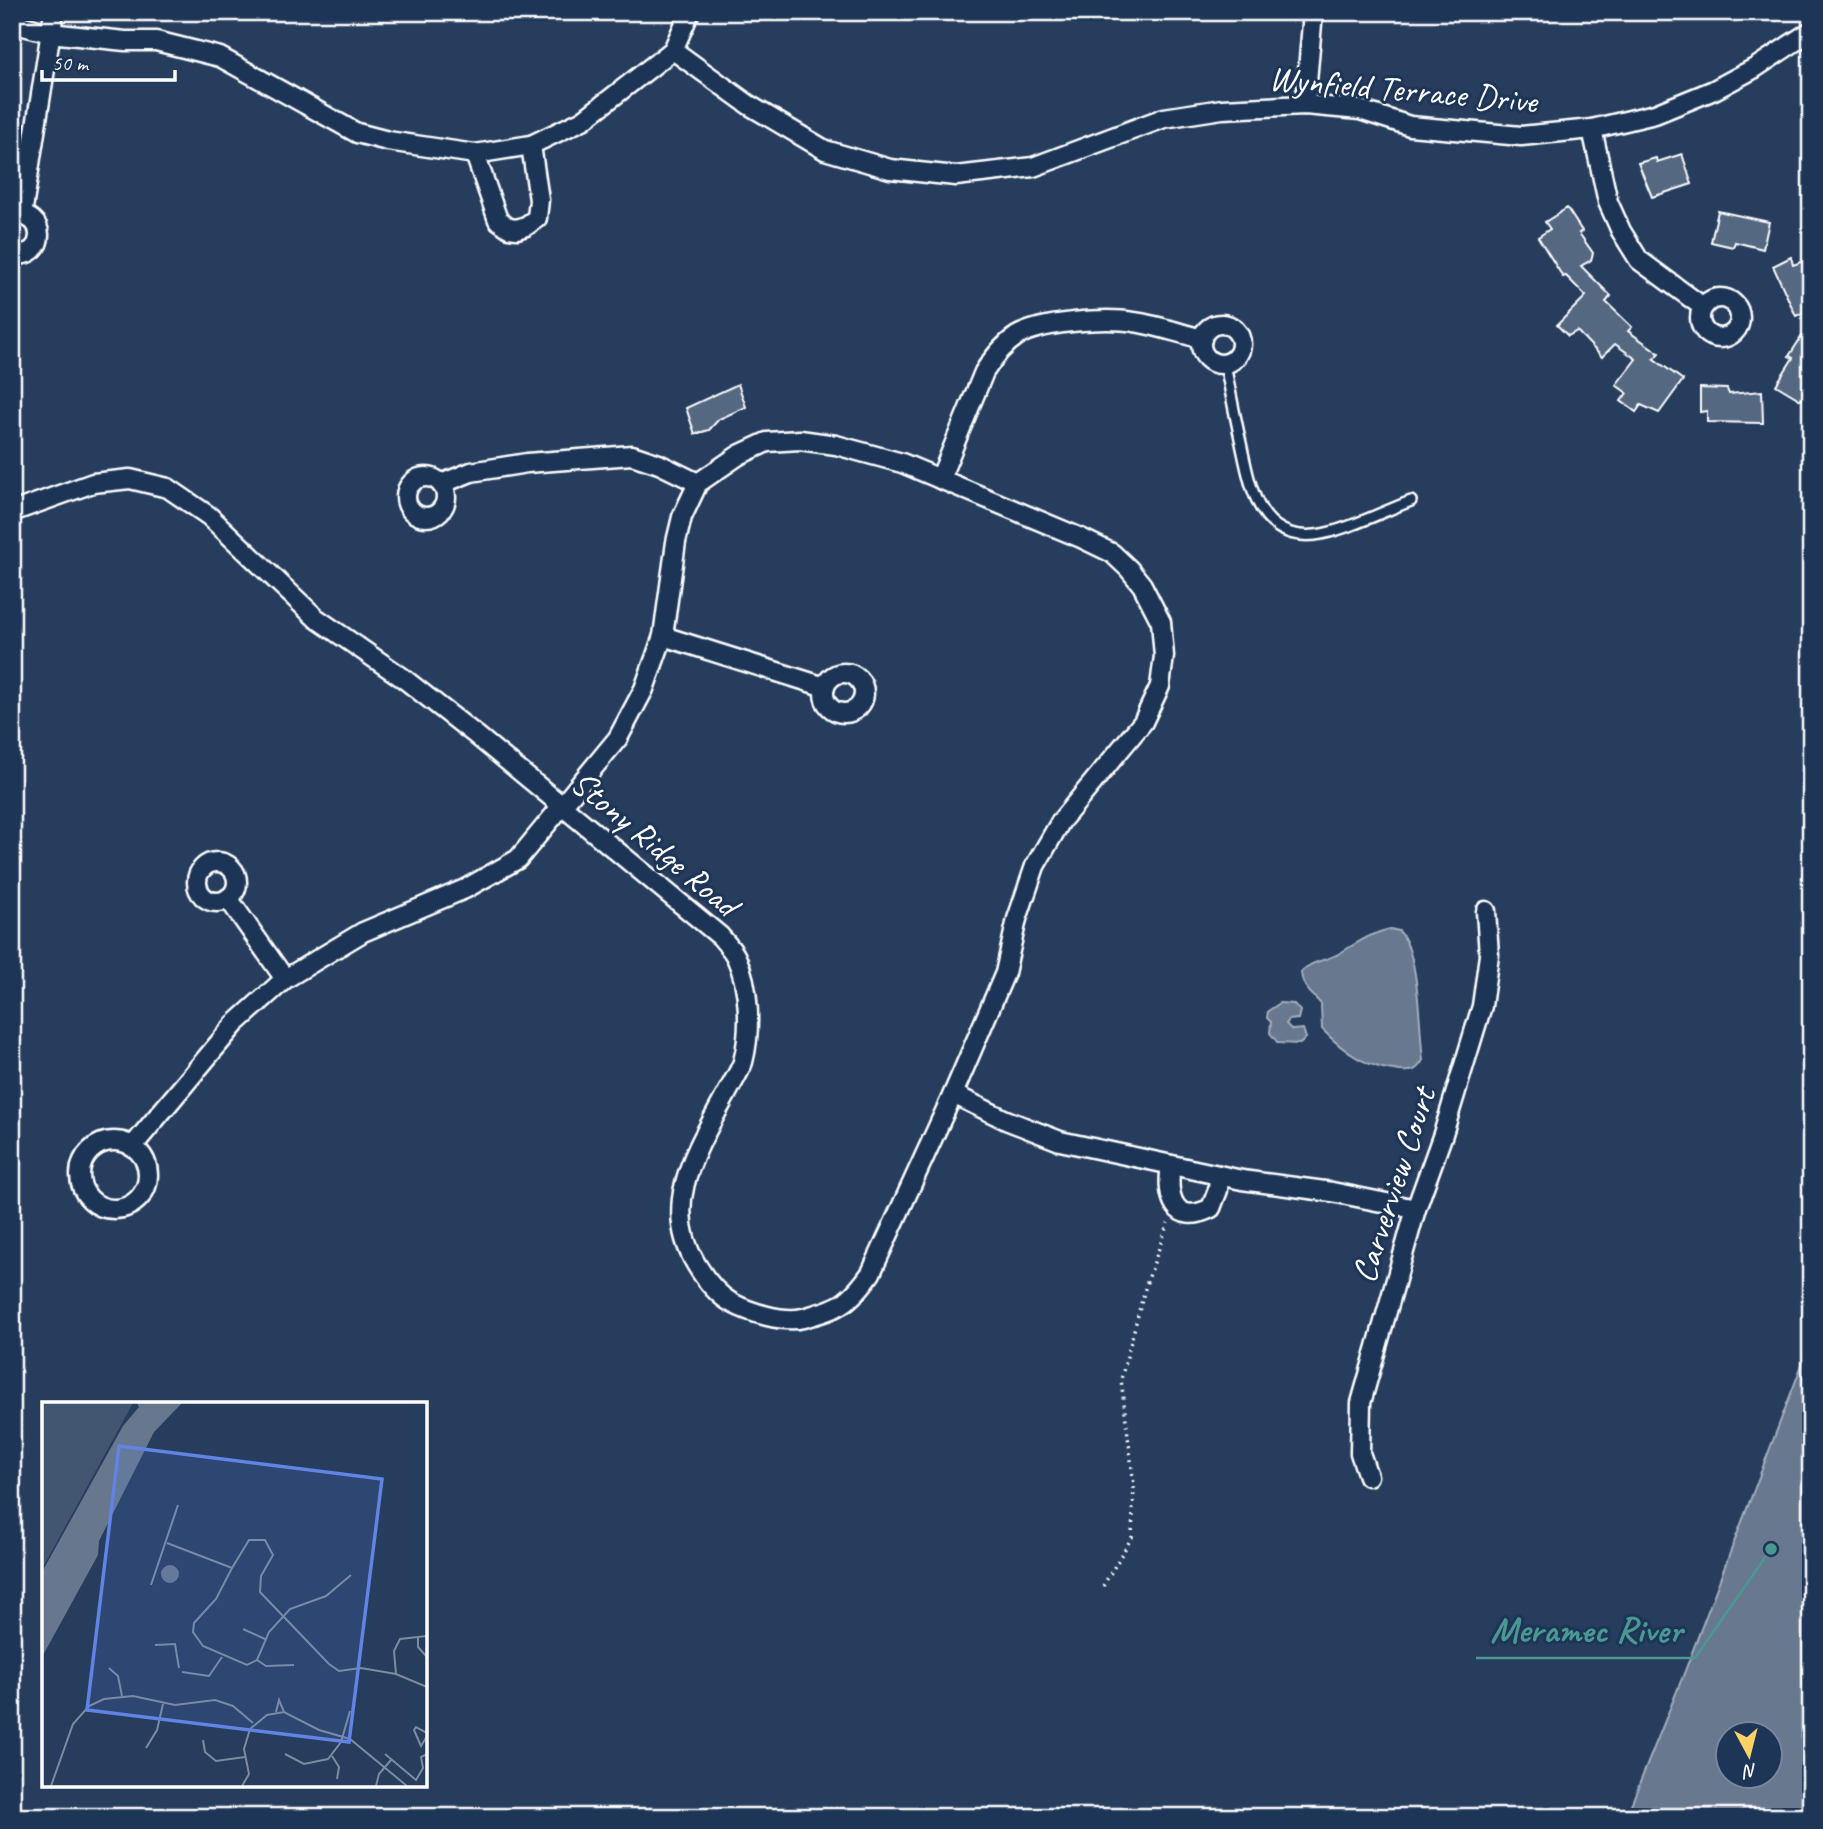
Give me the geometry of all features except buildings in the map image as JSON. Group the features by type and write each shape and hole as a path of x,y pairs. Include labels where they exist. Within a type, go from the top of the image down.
{"street":[{"path":"12,254 25,254 36,247 39,241 35,222 17,216 54,12"},
{"path":"12,23 50,33 125,41 156,41 220,57 357,133 388,141 475,154 530,145 583,120 673,50 690,12"},
{"path":"1305,105 1313,12"},
{"name":"Wynfield Terrace Drive","path":"673,50 749,105 825,150 890,169 956,176 1033,167 1164,118 1222,109 1305,105 1360,110 1410,126 1521,136 1591,129 1656,114 1714,90 1755,68 1811,31"},
{"path":"1591,129 1608,202 1621,231 1639,260 1703,307"},
{"path":"475,154 498,220 509,228 517,229 537,218 539,200 530,145"},
{"path":"940,479 984,372 993,358 1019,335 1053,325 1077,322 1132,321 1202,339"},
{"path":"1218,324 1236,331 1240,337 1240,350 1233,361 1225,364 1214,363 1204,355 1202,339 1206,331 1218,324"},
{"name":"Stony Ridge Road","path":"12,512 93,483 130,480 168,488 209,516 316,618 403,678 720,936 736,956 743,982 747,1008 742,1063 685,1182 680,1217 682,1234 690,1253 713,1289 727,1300 745,1310 797,1320 833,1310 854,1297 871,1273 1005,973 1017,919 1035,866 1061,821 1143,722 1160,686 1164,656 1161,622 1142,585 1112,553 902,463 836,445 800,440 767,442 739,455 698,483"},
{"path":"132,1147 235,1024 285,979 363,932 465,889 518,859 618,738 645,689 663,636 682,517 698,483 659,464 632,455 527,463 471,472 441,484"},
{"path":"663,636 825,687"},
{"path":"229,898 285,979"},
{"name":"Carverview Court","path":"1368,1476 1360,1453 1361,1403 1416,1209 1443,1134 1482,1006 1489,955 1486,911"},
{"path":"953,1094 1006,1120 1060,1140 1219,1175 1332,1192 1416,1209"},
{"path":"1171,1165 1169,1191 1182,1213 1197,1215 1211,1208 1218,1190 1219,1175"}],"lane":[{"path":"1225,364 1252,492 1262,512 1273,524 1292,533 1314,535 1336,530 1411,501"}],"path":[{"path":"1103,1586 1132,1536 1134,1485 1121,1379 1146,1285 1175,1205"}],"water":[{"path":"1390,929 1399,931 1406,941 1415,973 1423,1060 1411,1071 1377,1067 1357,1058 1339,1045 1322,1029 1321,1004 1303,982 1301,972 1370,936"},
{"path":"1280,1003 1294,1004 1300,1011 1298,1019 1289,1020 1286,1024 1292,1030 1303,1029 1306,1038 1300,1044 1278,1043 1270,1033 1268,1011"},
{"path":"1811,1341 1811,1817 1626,1817 1683,1676"}],"place":[{"name":"Meramec River","path":"1771,1549"}]}
